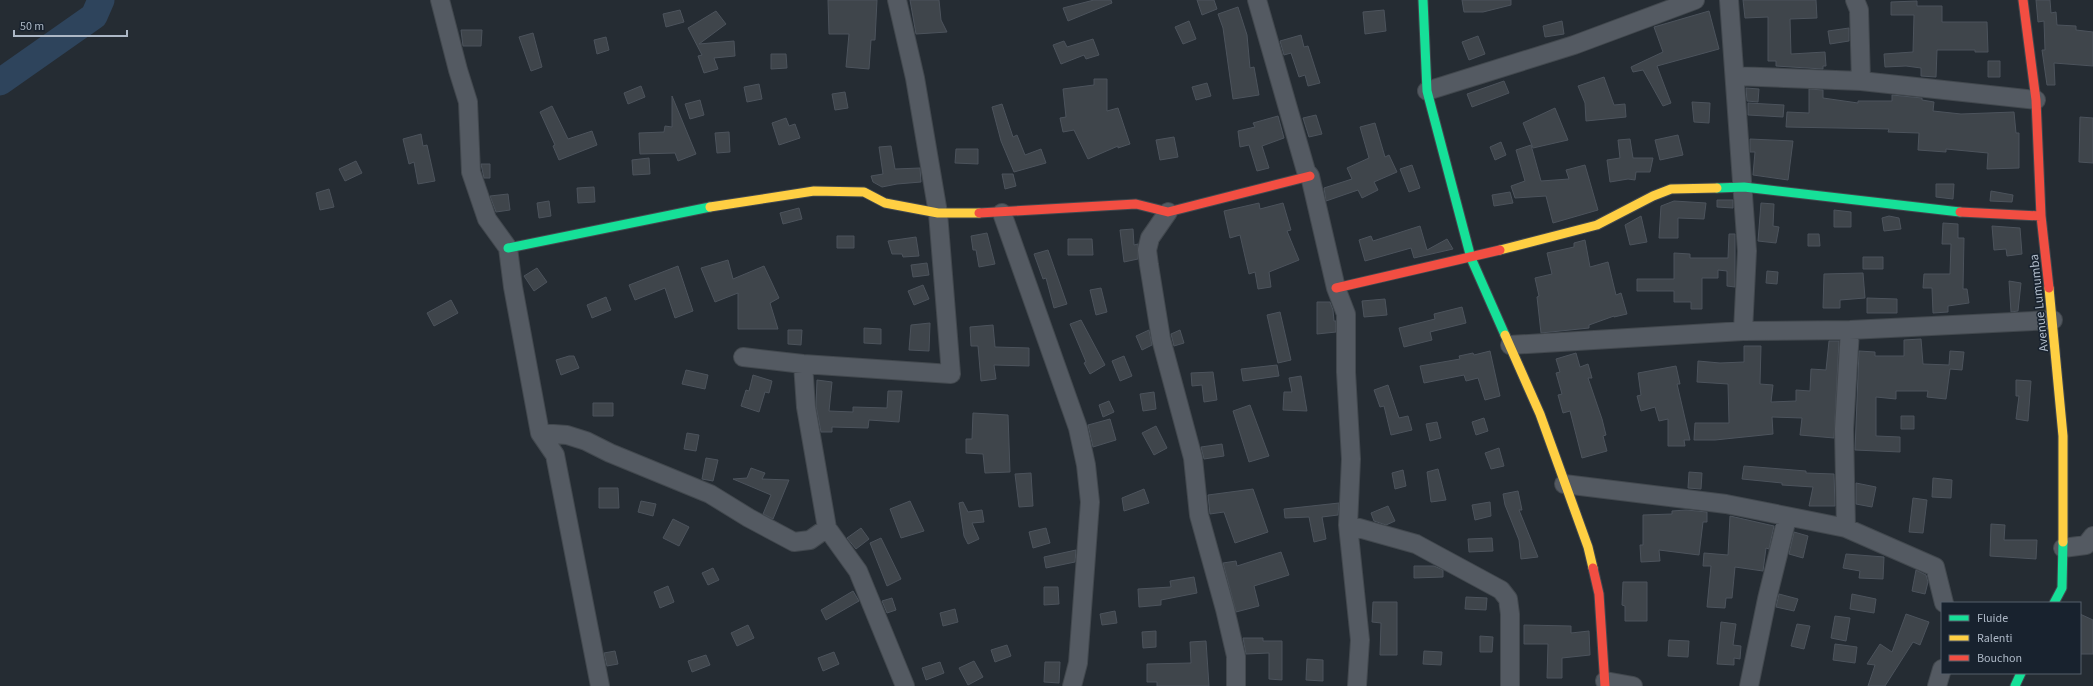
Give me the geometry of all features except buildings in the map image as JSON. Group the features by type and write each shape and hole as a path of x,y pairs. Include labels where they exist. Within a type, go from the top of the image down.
{"street":[{"path":"440,0 468,102 471,172 487,219 508,248 513,287 540,433 555,455 600,686"},
{"path":"743,358 803,364 951,374 938,213 915,78 897,0"},
{"path":"1257,0 1306,171 1310,176 1336,288 1346,314 1346,372 1351,459 1348,525 1360,640 1358,686"},
{"path":"1423,0 1427,91 1471,258 1540,414 1588,547 1599,594 1605,683 1633,686"},
{"path":"1427,91 1574,45 1695,0"},
{"path":"1730,0 1744,187 1747,251 1743,331"},
{"path":"1855,0 1859,10 1862,81"},
{"name":"Avenue Lumumba","path":"2022,0 2036,100 2041,216 2053,320 2063,436 2064,548 2062,588 2055,602"},
{"path":"1735,76 1862,81 2036,100"},
{"path":"508,248 729,203 814,191 864,192 885,203 938,213 1002,213 1136,204 1168,212 1310,176"},
{"path":"1336,288 1471,258 1597,225 1653,196 1671,189 1744,187 1969,213 2041,216"},
{"path":"1168,212 1150,238 1147,250 1148,265 1162,339 1193,458 1199,515 1225,609 1234,649 1236,686"},
{"path":"1002,213 1078,428 1086,465 1090,502 1078,663 1072,686"},
{"path":"1510,345 1743,331 1850,330 2053,320"},
{"path":"1846,528 1844,429 1850,330"},
{"path":"803,364 806,408 827,528 858,571 905,686"},
{"path":"540,433 567,435 586,441 610,453 710,494 749,518 794,542 810,540 827,528"},
{"path":"1564,484 1726,504 1787,518 1846,528 1935,567 1944,602"},
{"path":"1749,686 1767,600 1787,518"},
{"path":"1348,525 1416,544 1501,590 1508,599 1510,614 1510,686"},
{"path":"2064,548 2086,545 2093,536"},
{"path":"1937,686 1941,672"},
{"path":"2015,686 2021,674"}],"waterway":[{"path":"0,82 94,16 101,0"}],"traffic: fast":[{"path":"1423,0 1427,91 1471,258 1505,335"},
{"path":"1717,188 1744,187 1960,212"},
{"path":"508,248 710,207"},
{"path":"2055,602 2062,588 2063,542"},
{"path":"2015,686 2021,674"}],"traffic: slow":[{"path":"1500,250 1597,225 1653,196 1671,189 1717,188"},
{"path":"710,207 814,191 864,192 885,203 938,213 979,213"},
{"path":"2049,288 2063,436 2063,542"},
{"path":"1505,335 1540,414 1588,547 1593,568"}],"traffic: jam":[{"path":"2023,0 2036,100 2041,216 2049,288"},
{"path":"979,213 1136,204 1168,212 1310,176"},
{"path":"1960,212 2041,216"},
{"path":"1336,288 1500,250"},
{"path":"1593,568 1599,594 1605,686"}]}
